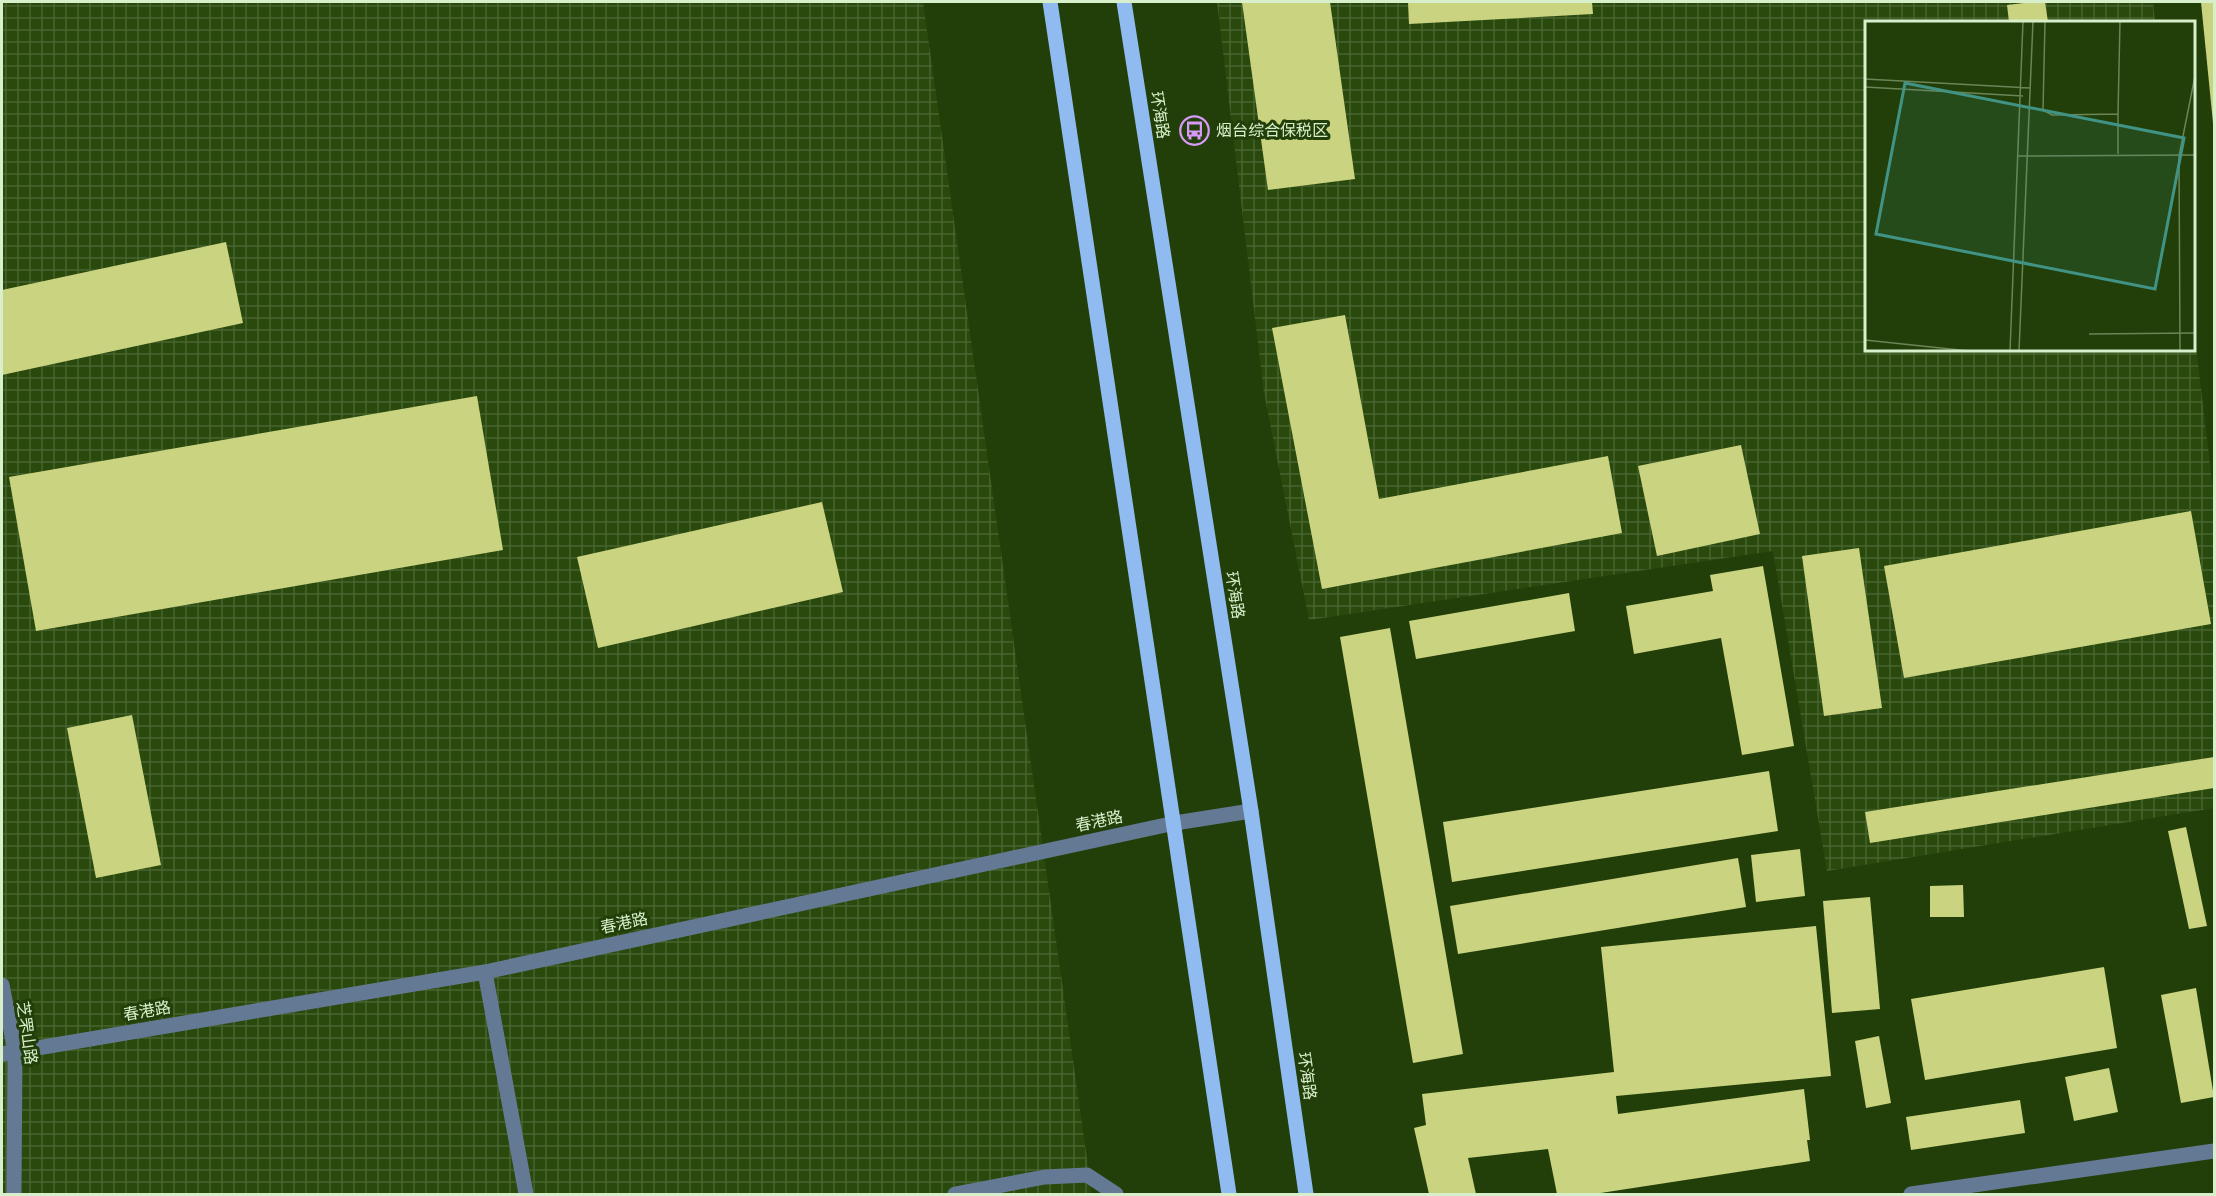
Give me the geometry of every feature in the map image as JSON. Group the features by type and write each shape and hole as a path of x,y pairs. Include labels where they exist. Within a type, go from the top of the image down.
{"main road":[{"path":"1050,2 1229,1194"},
{"name":"环海路","path":"1124,2 1251,811 1306,1194"}],"street":[{"name":"春港路","path":"8,1053 486,972 1175,823 1251,811"},
{"path":"486,972 526,1194"},
{"name":"芝罘山路","path":"2,985 8,1053 14,1194"},
{"path":"1911,1194 2214,1151"},
{"path":"955,1194 1045,1177 1087,1175 1116,1194"}],"shaded area":[{"path":"2,2 923,2 1092,1194 2,1194"},
{"path":"1217,2 2153,2 2155,21 1865,21 1865,351 2195,351 2195,338 2214,498 2214,808 1827,871 1773,551 1309,620 1264,393"}],"building":[{"path":"1242,2 1330,2 1355,179 1268,190"},
{"path":"1408,2 1592,2 1593,14 1409,24"},
{"path":"2045,2 2048,21 2009,21 2007,5"},
{"path":"2201,2 2214,2 2214,123 2213,123"},
{"path":"226,242 243,323 2,375 2,290"},
{"path":"1345,315 1379,499 1608,456 1622,533 1322,589 1272,328"},
{"path":"477,396 503,550 36,631 9,477"},
{"path":"1741,445 1760,534 1657,556 1638,466"},
{"path":"822,502 843,592 598,648 577,557"},
{"path":"2191,511 2211,624 1904,678 1884,566"},
{"path":"1859,548 1882,708 1824,716 1802,556"},
{"path":"1763,566 1794,746 1742,755 1721,638 1634,654 1626,606 1713,591 1710,575"},
{"path":"1569,593 1575,631 1416,659 1409,621"},
{"path":"1390,628 1463,1054 1413,1063 1340,637"},
{"path":"132,715 161,865 96,878 67,728"},
{"path":"2214,757 2214,788 1870,843 1865,812"},
{"path":"1769,771 1778,831 1452,882 1443,822"},
{"path":"2186,827 2207,926 2189,929 2168,831"},
{"path":"1800,849 1805,896 1756,902 1751,855"},
{"path":"1738,858 1746,907 1458,954 1450,906"},
{"path":"1963,885 1964,917 1930,917 1930,886"},
{"path":"1870,897 1880,1009 1832,1013 1823,901"},
{"path":"1816,926 1831,1076 1616,1096 1618,1114 1804,1089 1810,1161 1594,1194 1557,1194 1548,1149 1468,1158 1476,1194 1429,1194 1414,1128 1426,1125 1422,1094 1614,1072 1601,947"},
{"path":"2104,967 2117,1048 1925,1080 1911,999"},
{"path":"2196,988 2214,1097 2181,1103 2161,995"},
{"path":"1879,1036 1891,1103 1866,1108 1855,1041"},
{"path":"2109,1068 2118,1112 2074,1121 2065,1077"},
{"path":"2020,1100 2025,1133 1911,1150 1906,1117"}],"place":[{"name":"烟台综合保税区","path":"1195,130"}]}
